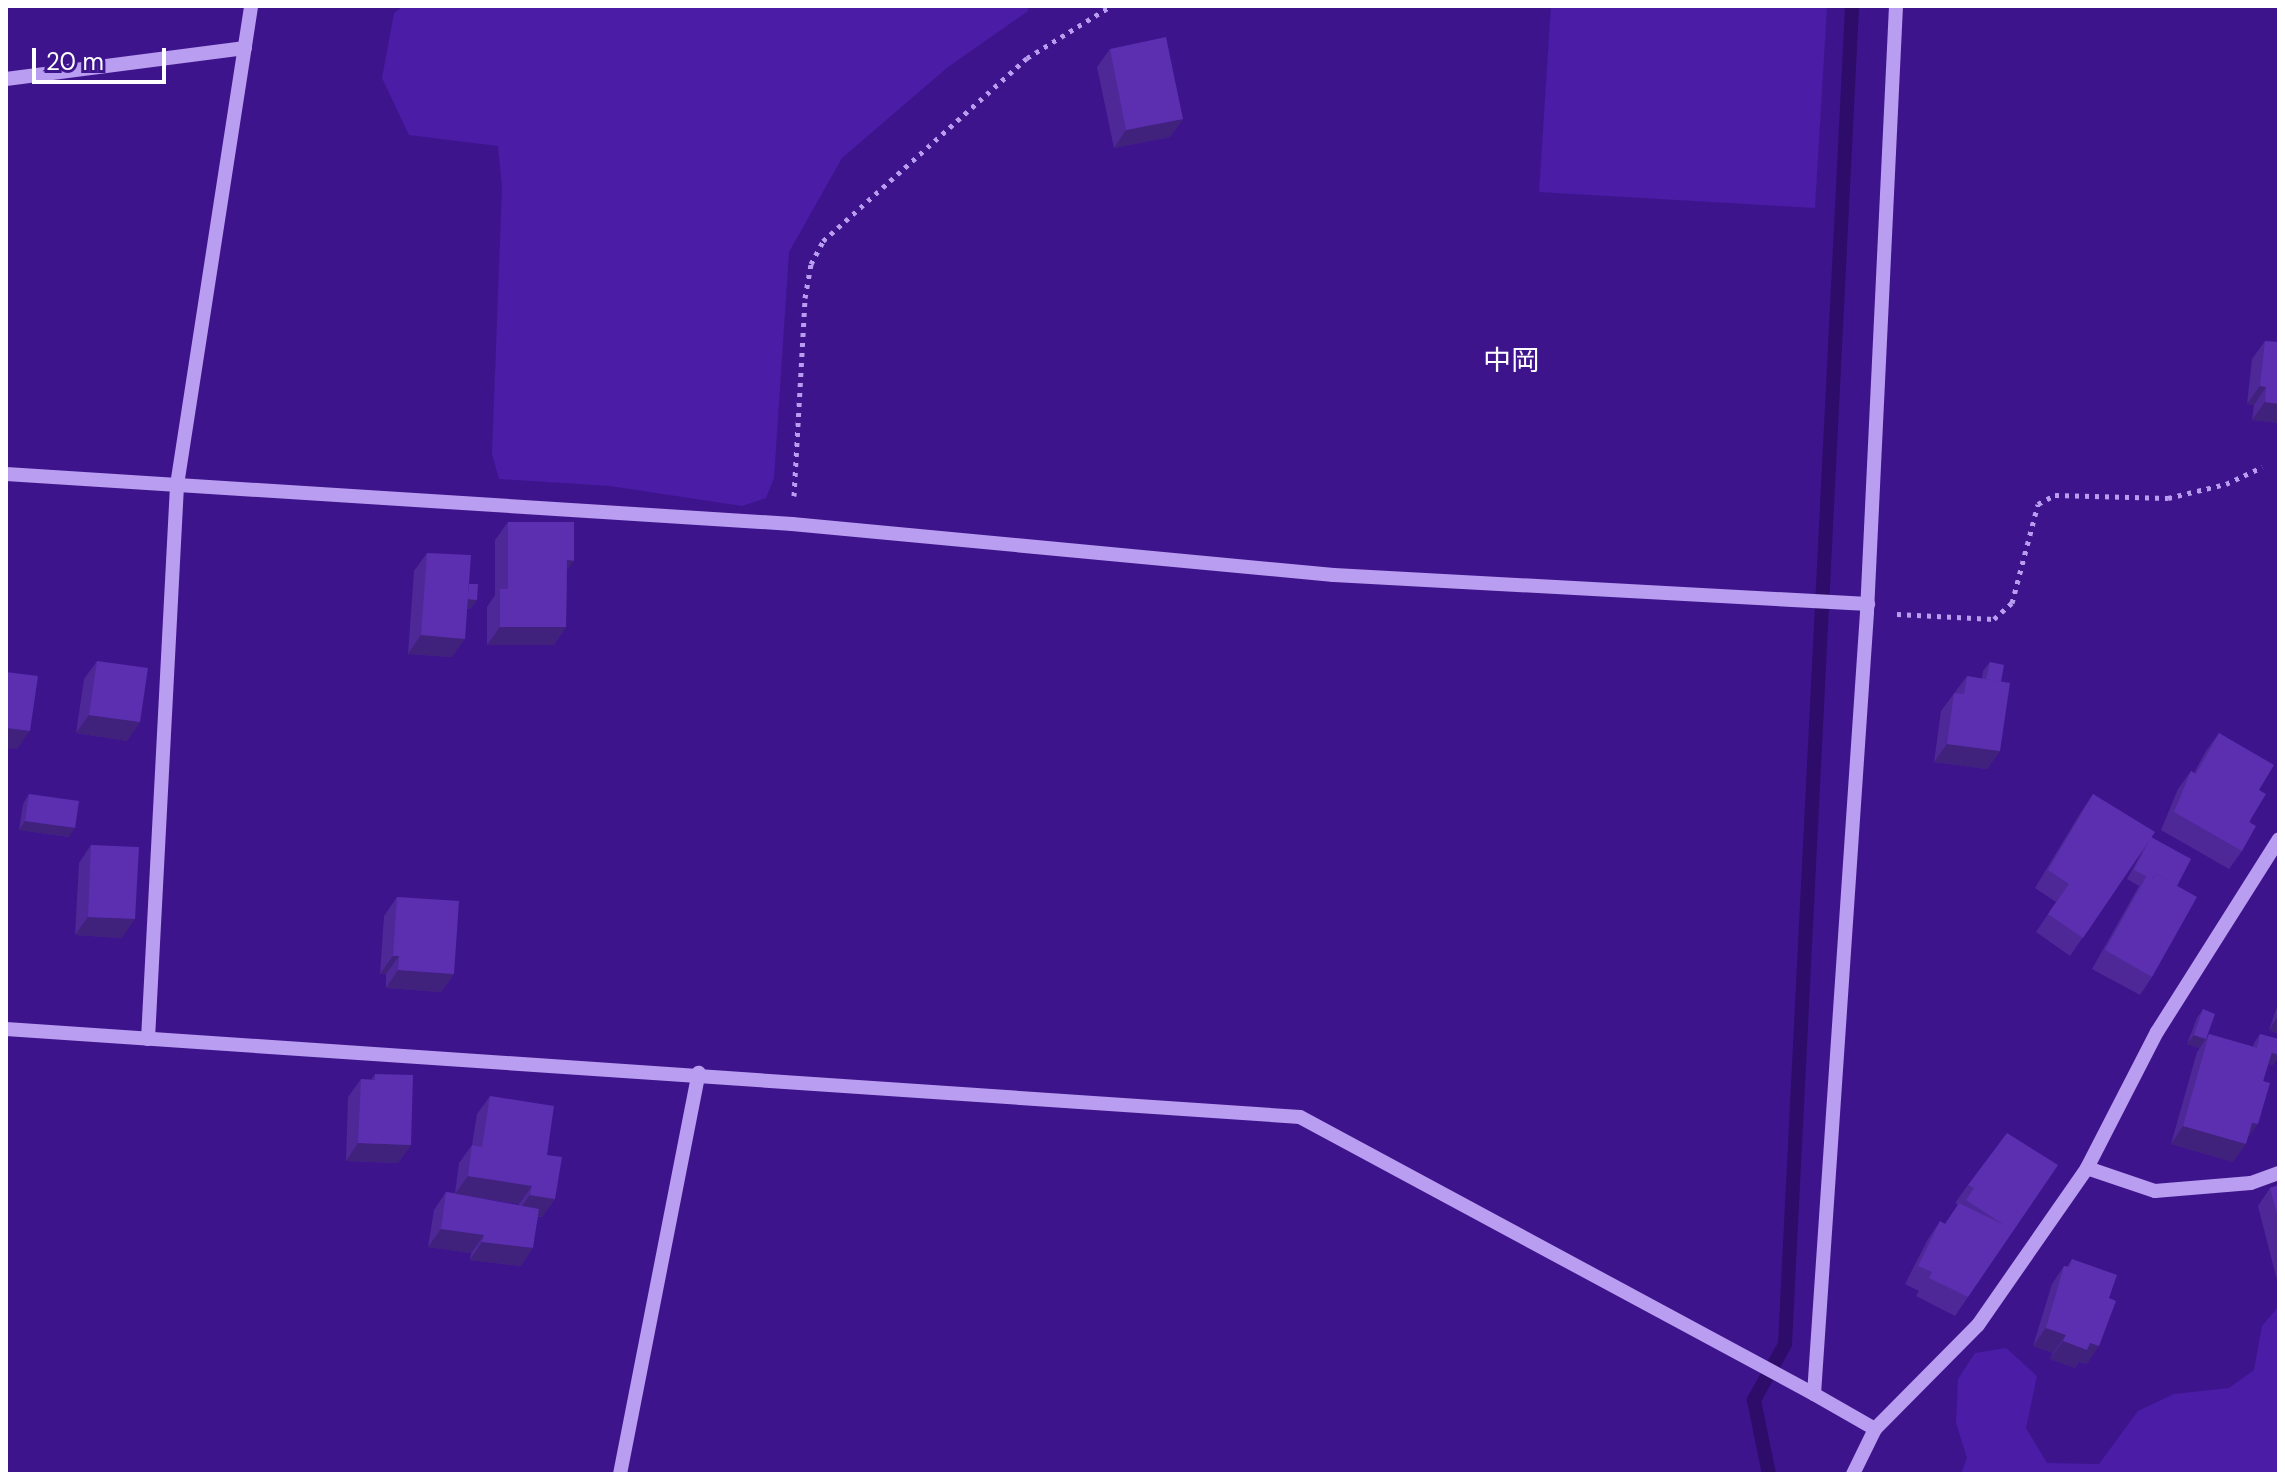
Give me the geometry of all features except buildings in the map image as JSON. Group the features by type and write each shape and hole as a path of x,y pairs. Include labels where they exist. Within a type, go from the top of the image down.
{"street":[{"path":"148,1039 177,485 251,6"},
{"path":"1814,1394 1868,608 1896,6"},
{"path":"6,79 245,48"},
{"path":"6,474 792,524 1334,575 1868,608"},
{"path":"1853,1474 1875,1429 1978,1325 2087,1168 2157,1032 2279,839"},
{"path":"6,1029 699,1073 1300,1117 1875,1429"},
{"path":"620,1474 699,1073"},
{"path":"2087,1168 2155,1191 2251,1183 2279,1173"}],"path":[{"path":"792,524 805,298 811,264 823,241 1027,58 1111,6"},
{"path":"1868,608 1994,619 2012,603 2038,504 2055,495 2168,498 2226,484 2262,467"}],"shaded area":[{"path":"404,6 1027,6 1028,11 948,67 842,158 789,252 774,478 766,498 742,506 610,486 499,479 492,454 502,188 498,146 409,135 382,78 394,13"},
{"path":"1551,6 1827,6 1815,208 1539,192"},
{"path":"2279,1306 2279,1474 1961,1474 1967,1458 1956,1423 1958,1379 1975,1353 2006,1348 2037,1376 2026,1428 2047,1463 2099,1464 2138,1411 2174,1394 2229,1388 2254,1370 2262,1326"}],"waterway":[{"path":"1769,1474 1754,1400 1785,1344 1852,6"}],"district":[{"name":"中岡","path":"1511,361"}]}
